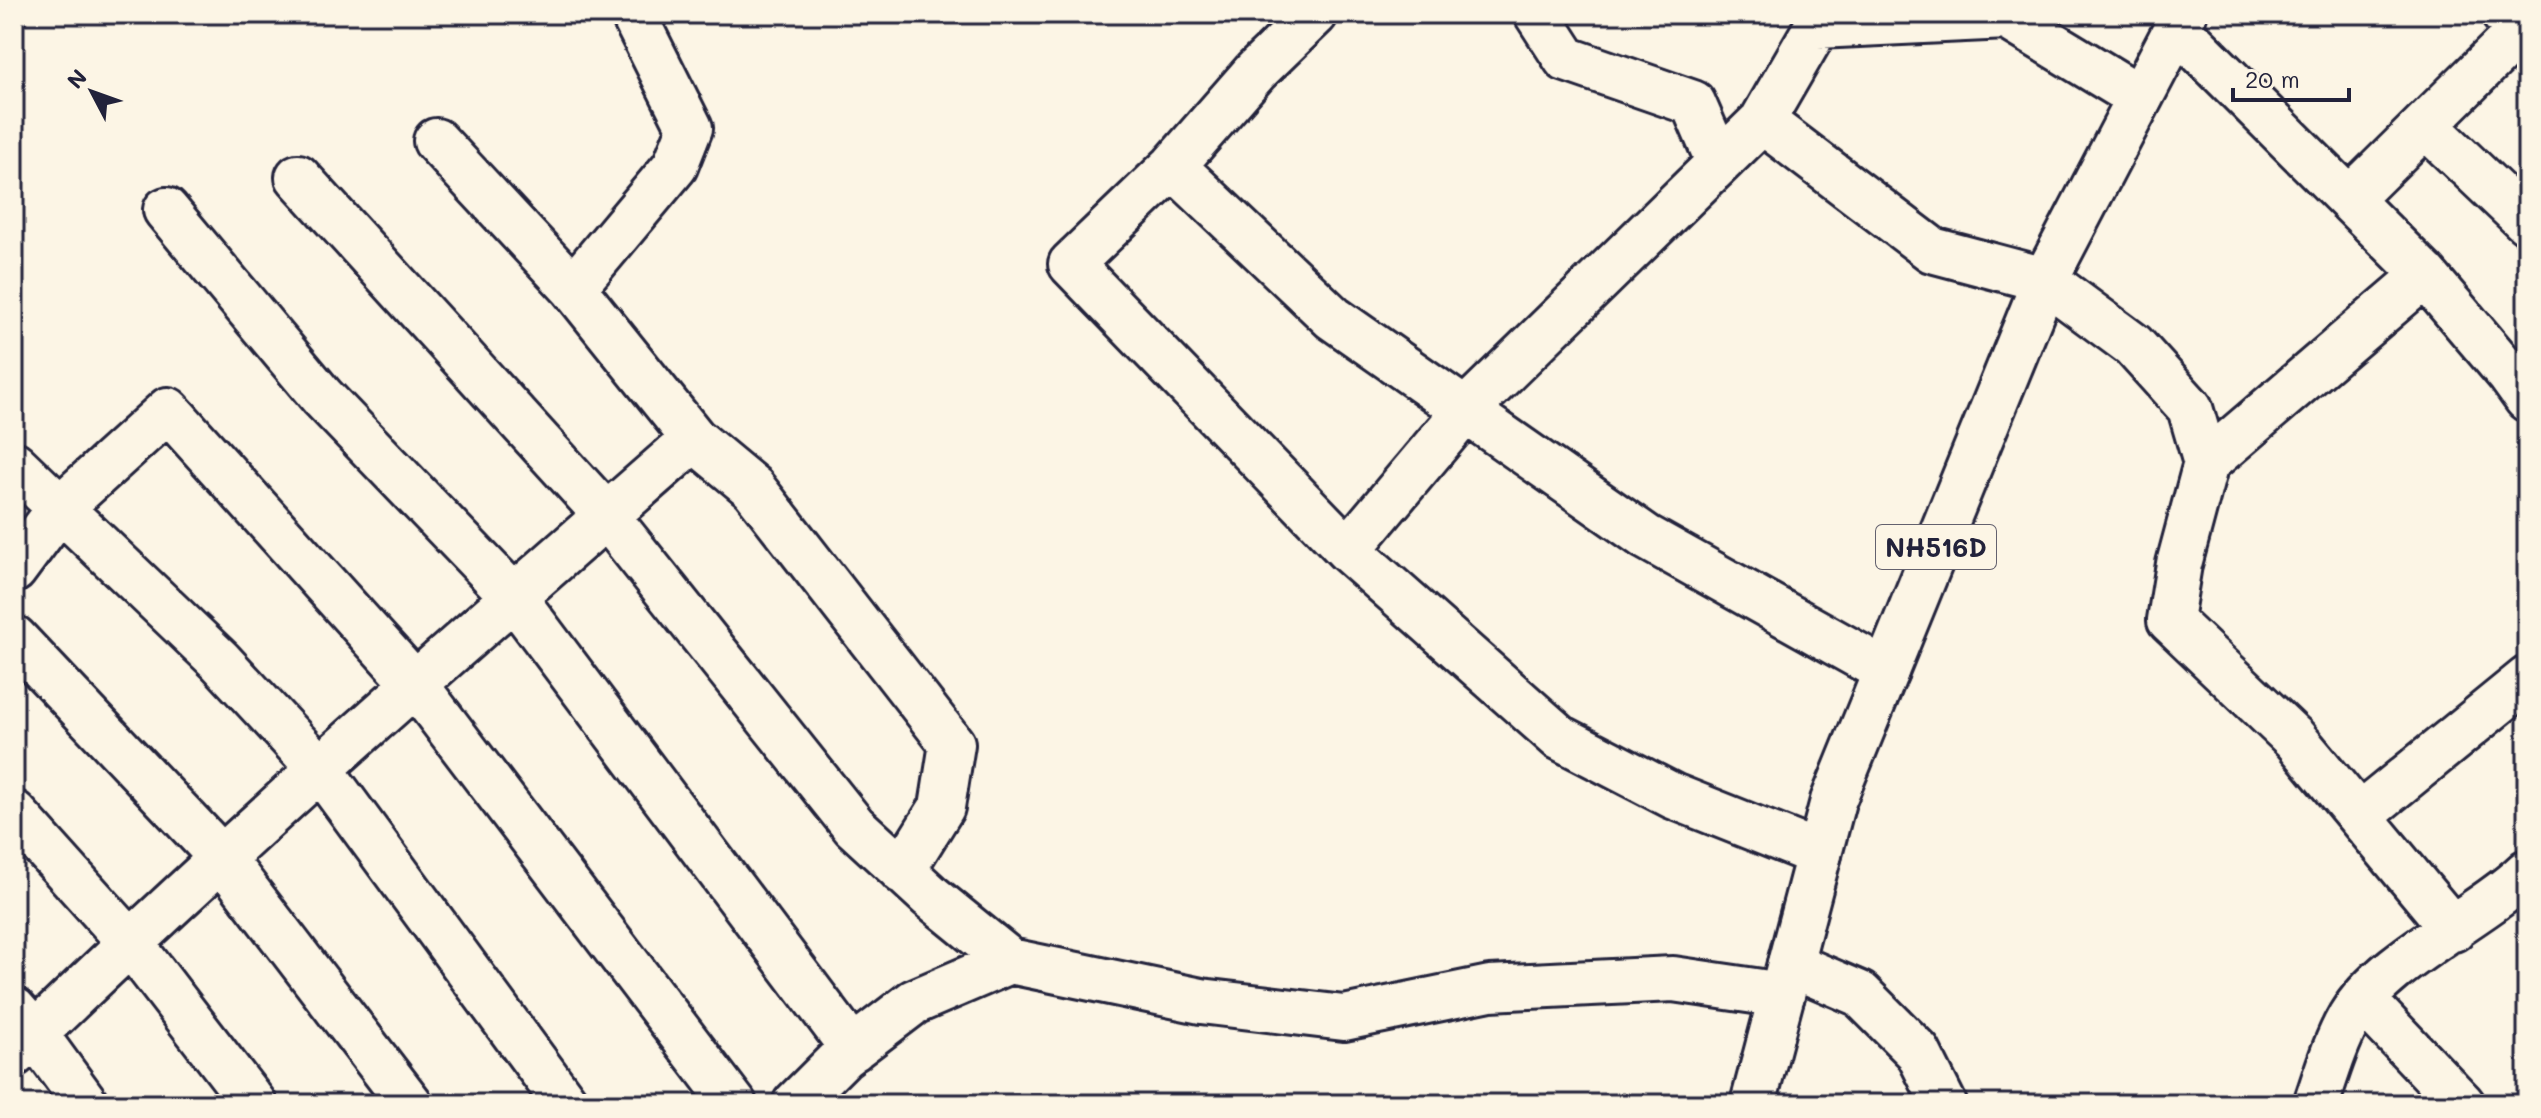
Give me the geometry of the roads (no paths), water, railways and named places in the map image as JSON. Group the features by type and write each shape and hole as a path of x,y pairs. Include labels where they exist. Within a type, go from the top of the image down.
{"main road":[{"path":"573,288 675,166 690,128 633,14"},
{"path":"1315,14 1256,71 1173,166 1071,264 1348,550 1559,737 1673,796 1819,854"},
{"path":"1537,14 1566,59 1693,103 1719,163"},
{"path":"2350,199 2524,27 2504,14"},
{"path":"1348,550 1465,411 1762,121 1817,26 2007,17 2139,97"},
{"path":"2180,20 2425,275 2527,399"},
{"name":"NH516D","path":"1753,1104 1833,801 2045,280 2180,20"},
{"path":"1762,121 1932,250 2045,280 2133,345 2190,408 2206,463 2179,564 2170,620 2295,739 2453,929"},
{"path":"2425,125 2527,222"},
{"path":"436,141 573,288 694,439 753,488 952,744 942,807 902,871"},
{"path":"1173,166 1333,318 1646,537 1886,671"},
{"path":"298,177 606,515 854,826 902,871 1010,961 1201,1001 1344,1018 1490,988 1673,979 1786,980 1860,994 1918,1052 1944,1104"},
{"path":"166,210 322,397 513,596 853,1049"},
{"path":"2206,463 2425,275"},
{"path":"14,570 60,508 168,410 415,684 734,1104"},
{"path":"86,1104 21,1033 129,941 513,596 694,439"},
{"path":"14,464 220,661 321,770 566,1104"},
{"path":"14,638 222,858 410,1104"},
{"path":"2359,816 2527,679"},
{"path":"14,813 129,941 254,1104"},
{"path":"2316,1104 2351,1016 2388,973 2504,894 2527,872"},
{"path":"795,1104 853,1049 914,1002 1010,961"},
{"path":"2364,1001 2462,1104"}]}
